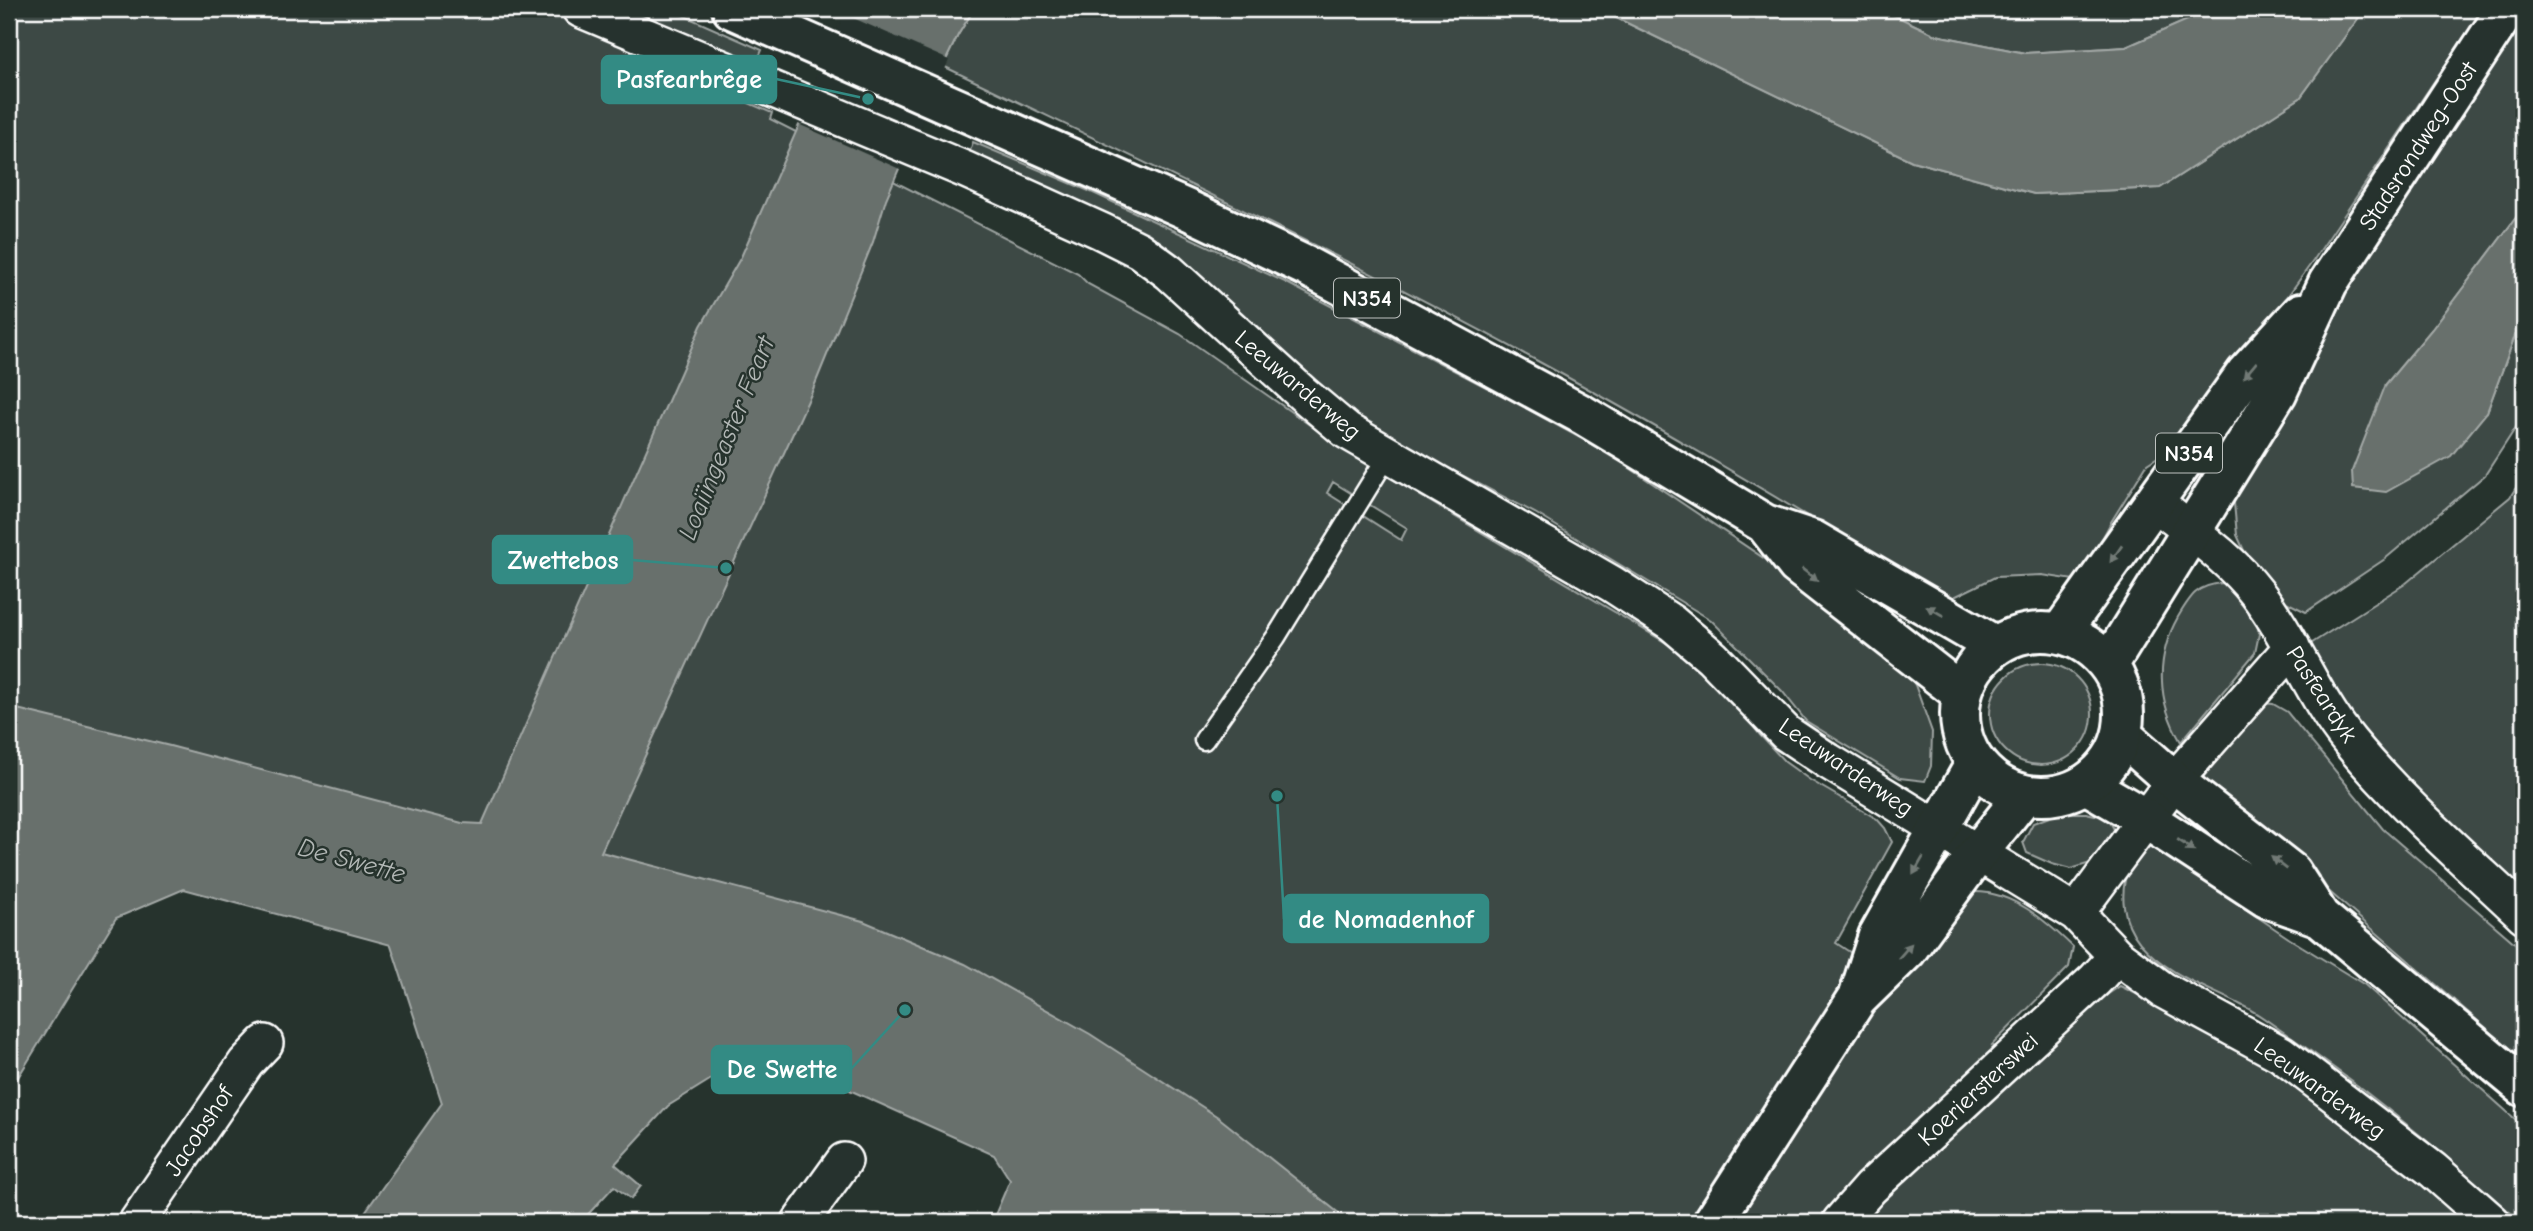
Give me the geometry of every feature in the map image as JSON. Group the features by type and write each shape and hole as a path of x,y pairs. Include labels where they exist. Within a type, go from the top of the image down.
{"main road":[{"name":"N354","path":"732,9 952,104 1306,266 1583,415 1765,524 1813,540 1994,645"},
{"name":"Stadsrondweg-Oost","path":"2109,664 2277,393 2329,283 2507,9"},
{"name":"Stadsrondweg-Oost","path":"2061,632 2246,373 2329,283"},
{"name":"N354","path":"1765,524 1797,565 1961,692"},
{"path":"2026,632 2061,632 2088,644 2109,664 2124,698 2123,736 2109,763 2087,784 2056,796 2024,795 1997,784 1975,764 1964,742 1958,717 1961,692 1974,666 1994,645 2026,632"},
{"path":"2123,736 2174,781 2291,872 2320,917 2524,1087"},
{"path":"1857,999 1878,936 1975,764"},
{"path":"2087,784 2267,898 2320,917"},
{"path":"1713,1222 1857,999 1907,950 2024,795"}],"street":[{"name":"Leeuwarderweg","path":"580,9 930,155 1139,250 1169,272 1347,431 1612,583 1672,623 1712,657 1786,733 2076,913 2117,956 2163,990 2281,1054 2433,1170 2491,1222"},
{"name":"Pasfeardyk","path":"2154,502 2227,559 2258,595 2292,647 2322,703 2350,742 2402,798 2524,915"},
{"path":"2076,913 2174,781 2292,647"},
{"name":"Koeriersterswei","path":"1840,1222 1870,1188 2095,980 2117,956"},
{"name":"Jacobshof","path":"137,1222 246,1063 265,1043"},
{"path":"800,1222 844,1161"}],"lane":[{"path":"1204,740 1276,637 1388,455"}],"shaded area":[{"path":"9,9 525,9 566,17 731,86 749,100 749,103 772,113 770,119 1078,274 1088,284 1180,334 1354,456 1688,656 1785,762 1810,780 1877,819 1885,828 1892,842 1836,943 1897,983 1972,892 2001,896 2027,909 2073,947 2069,967 1992,1045 2027,1067 2101,999 2120,986 2273,1061 2474,1222 1324,1222 9,712","holes":["1333,482 1407,528 1401,540 1327,493"]},
{"path":"625,9 669,9 762,50 757,62"},
{"path":"974,9 1598,9 1912,161 2034,194 2160,188 2300,98 2365,9 2483,9 2313,261 2239,364 2181,442 2147,464 2111,522 2080,581 2042,575 1995,577 1948,600 1637,416 1459,319 1239,208 943,66"},
{"path":"1881,9 2205,9 2197,16 2126,47 2025,53 1936,35"},
{"path":"2524,19 2524,207 2432,329 2386,384 2487,412 2524,311 2524,415 2485,475 2385,559 2306,612 2282,600 2251,566 2237,535 2234,503 2239,466 2344,294"},
{"path":"973,142 1089,191 1285,282 1606,452 1808,588 1904,667 1915,685 1932,732 1931,766 1925,781 1900,778 1806,721 1782,691 1711,620 1535,513 1359,422 1311,383 968,157"},
{"path":"2524,475 2524,904 2372,747 2309,645 2405,584 2510,497"},
{"path":"2223,583 2240,592 2254,609 2259,634 2255,653 2181,742 2173,727 2163,695 2165,648 2178,617 2191,597 2207,586"},
{"path":"2041,663 2070,671 2084,685 2092,714 2084,743 2070,757 2041,765 2012,757 1998,743 1990,714 1998,685 2012,671"},
{"path":"2261,703 2273,704 2287,712 2383,829 2524,951 2524,1061 2201,780"},
{"path":"2060,813 2086,813 2108,818 2116,833 2097,861 2071,869 2027,853 2023,842 2033,823"},
{"path":"2148,843 2290,939 2365,985 2524,1127 2524,1222 2403,1121 2311,1051 2257,1014 2162,964 2140,943 2129,926 2123,897 2129,867"}],"water":[{"name":"Loaiïngeaster Feart","path":"850,9 974,9 943,66 886,199 873,242 811,394 601,852 863,921 965,964 1090,1034 1218,1117 1350,1222 992,1222 1010,1180 994,1155 823,1078 742,1060 668,1106 615,1164 641,1186 631,1199 614,1186 581,1222 358,1222 442,1103 391,945 184,889 116,918 9,1092 9,707 170,746 462,823 482,824 701,326 741,257"},
{"path":"1598,9 1881,9 1936,35 2025,53 2126,47 2197,16 2205,9 2365,9 2300,98 2160,188 2034,194 1912,161"},
{"path":"2524,207 2524,311 2487,412 2451,456 2386,492 2353,488 2352,471 2386,384 2432,329"}],"pier":[{"path":"844,14 949,60 902,170 796,123"}],"place":[{"name":"Pasfearbrêge","path":"868,99"},
{"name":"Zwettebos","path":"726,568"},
{"name":"de Nomadenhof","path":"1277,796"},
{"name":"De Swette","path":"905,1010"}]}
